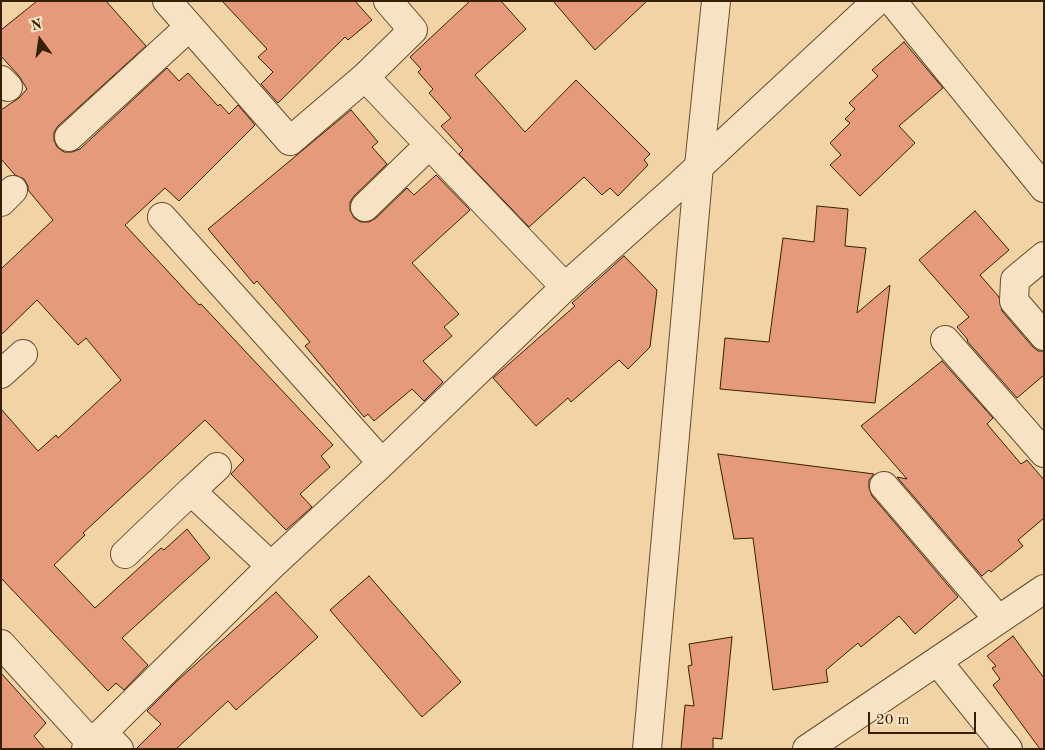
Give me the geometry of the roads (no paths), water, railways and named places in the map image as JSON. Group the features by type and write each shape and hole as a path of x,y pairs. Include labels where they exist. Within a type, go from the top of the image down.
{"street":[{"path":"166,1 290,141 365,77 413,30 388,1"},
{"path":"647,749 699,166 716,1"},
{"path":"1,644 100,743 271,566 382,463 564,287 699,166 877,1"},
{"path":"892,1 1044,188"},
{"path":"70,137 189,27"},
{"path":"365,77 564,287"},
{"path":"365,207 429,145"},
{"path":"162,217 382,463"},
{"path":"1044,256 1015,280 1014,301 1044,336"},
{"path":"945,340 1044,453"},
{"path":"1,374 23,354"},
{"path":"124,554 217,467"},
{"path":"884,486 998,619"},
{"path":"191,491 271,566"},
{"path":"808,749 1044,589"},
{"path":"938,662 1008,749"}]}
